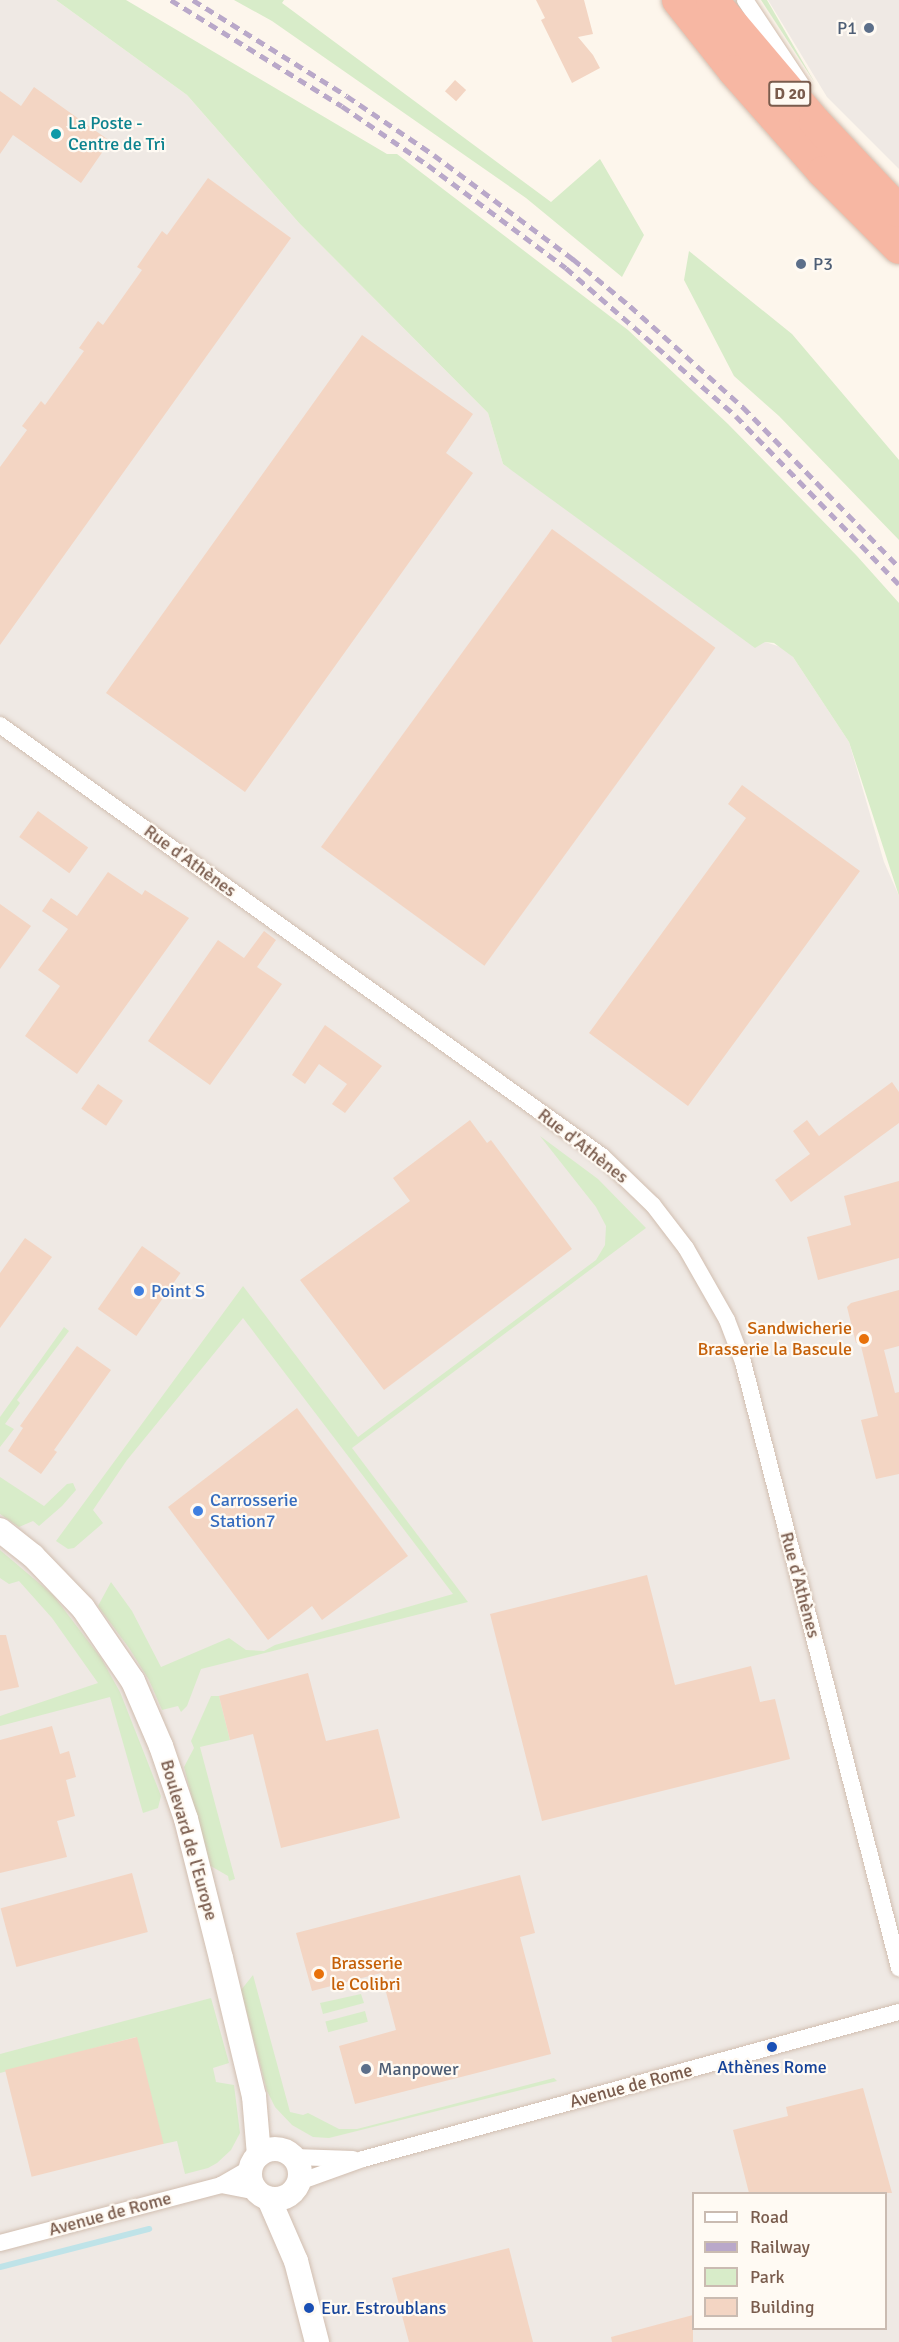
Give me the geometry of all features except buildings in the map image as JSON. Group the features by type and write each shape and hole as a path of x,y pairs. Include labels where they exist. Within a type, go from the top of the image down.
{"highway":[{"name":"D 20","path":"678,0 734,71 823,172 899,248"},
{"name":"D 20","path":"712,0 814,122 899,211"}],"street":[{"path":"745,0 873,185"},
{"name":"Rue d'Athènes","path":"0,725 602,1156 653,1205 686,1248 727,1320 742,1362 899,1968"},
{"name":"Boulevard de l'Europe","path":"0,1530 33,1556 83,1608 133,1681 161,1746 186,1819 254,2096 272,2157"},
{"name":"Avenue de Rome","path":"296,2187 363,2159 899,2012"},
{"path":"296,2260 296,2187 300,2168 272,2157 251,2180 263,2195 296,2260 317,2342"},
{"name":"Avenue de Rome","path":"0,2242 221,2185 272,2157 363,2159"},
{"name":"Avenue de Rome","path":"221,2185 263,2195"},
{"path":"263,2195 286,2197 296,2187"}],"shaded area":[{"path":"0,0 56,0 187,95 299,223 488,413 503,464 765,642 784,648 793,657 849,742 884,862 899,896 899,2342 0,2342"},
{"path":"768,0 899,0 899,169 827,97"}],"green space":[{"path":"56,0 126,0 387,154 397,154 628,330 728,424 857,556 899,603 899,896 849,742 793,657 774,643 765,642 755,648 503,464 488,413 299,223 187,95"},
{"path":"234,0 284,0 282,3 551,202 600,159 644,235 622,277 526,198 272,21"},
{"path":"761,0 767,0 815,83"},
{"path":"689,251 792,334 899,460 899,540 779,416 734,376 684,280"},
{"path":"540,1136 598,1179 646,1228 352,1448 468,1602 201,1669 187,1706 181,1712 178,1706 162,1710 149,1680 98,1606 111,1582 132,1611 161,1667 229,1638 246,1650 264,1651 275,1645 453,1594 243,1318 127,1460 93,1510 103,1523 74,1548 68,1549 56,1541 243,1286 358,1437 596,1260 605,1245 606,1226 596,1207"},
{"path":"64,1327 69,1331 17,1400 20,1403 5,1424 14,1429 0,1447 0,1417"},
{"path":"0,1477 44,1506 67,1484 73,1483 76,1490 39,1526 33,1521 19,1527 0,1514"},
{"path":"0,1550 53,1595 101,1658 120,1692 161,1796 158,1808 143,1813 110,1697 0,1726 0,1716 98,1683 52,1618 19,1581 9,1584 0,1578"},
{"path":"211,1696 219,1696 230,1740 200,1747 235,1879 229,1881 228,1876 209,1865 184,1767 194,1748 191,1741"},
{"path":"253,1975 290,2112 303,2115 308,2113 339,2129 357,2129 554,2078 557,2081 329,2138 313,2137 292,2125 275,2107 267,2091 241,1990"},
{"path":"361,1994 364,2003 323,2014 320,2003"},
{"path":"211,1998 229,2063 213,2068 216,2082 234,2085 240,2133 231,2150 208,2168 185,2174 177,2141 163,2144 136,2037 0,2073 0,2054"},
{"path":"365,2011 368,2022 328,2032 325,2022"}],"waterway":[{"path":"0,2267 149,2229"}],"railway":[{"path":"171,0 342,106 428,165 566,268 736,416 899,584"},
{"path":"193,0 347,96 434,155 573,259 630,306 743,407 899,567"}],"place":[{"name":"P1","path":"869,28"},
{"name":"La Poste - Centre de Tri","path":"56,134"},
{"name":"P3","path":"801,264"},
{"name":"Point S","path":"139,1291"},
{"name":"Sandwicherie Brasserie la Bascule","path":"864,1339"},
{"name":"Carrosserie Station7","path":"198,1511"},
{"name":"Brasserie le Colibri","path":"319,1974"},
{"name":"Athènes Rome","path":"772,2047"},
{"name":"Manpower","path":"366,2069"},
{"name":"Eur. Estroublans","path":"309,2308"}]}
